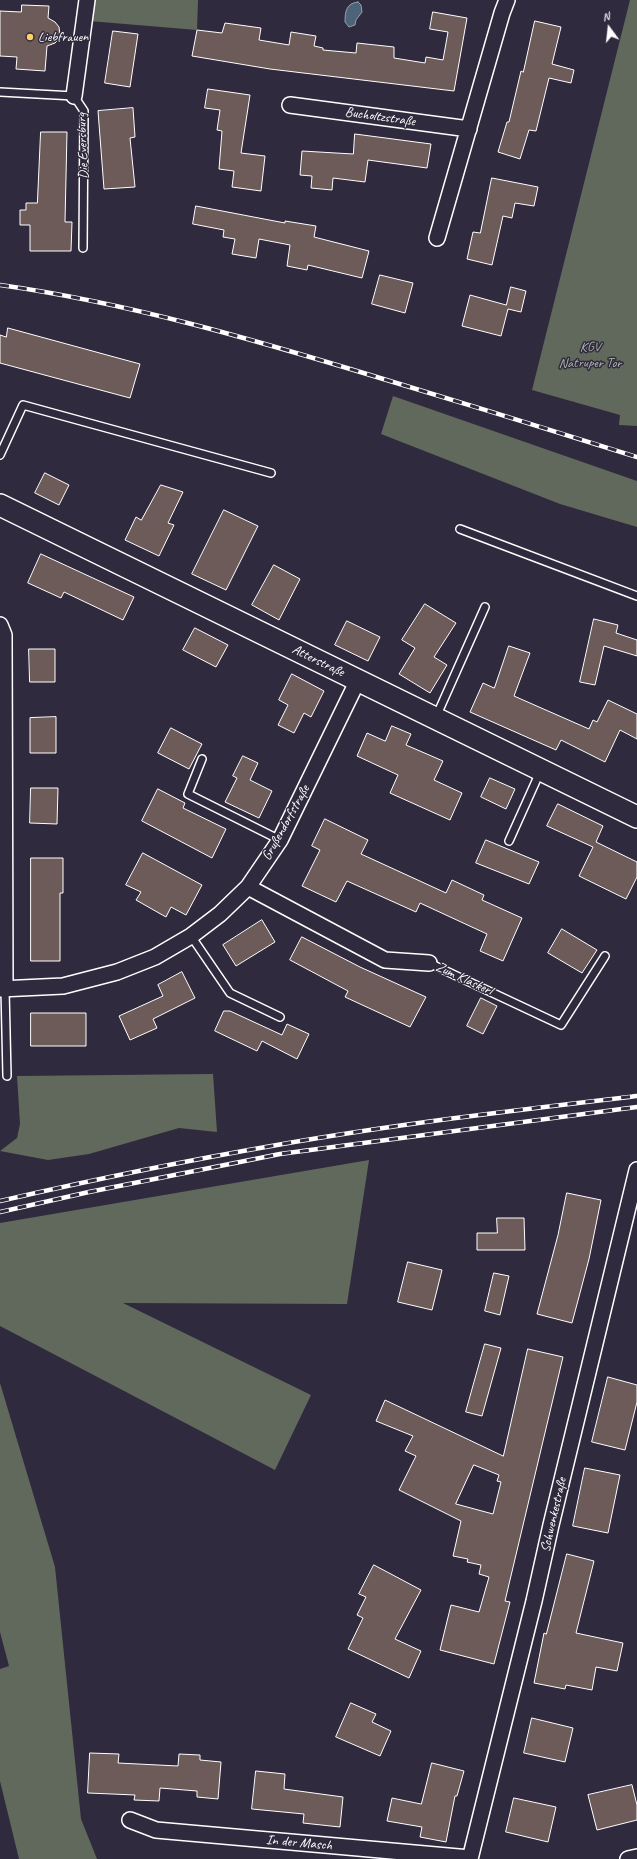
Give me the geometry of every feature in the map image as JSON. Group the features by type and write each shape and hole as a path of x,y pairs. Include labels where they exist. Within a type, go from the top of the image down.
{"street":[{"name":"Die Eversburg","path":"74,96 87,0"},
{"path":"437,238 507,0"},
{"name":"Bucholtzstraße","path":"290,105 469,129"},
{"name":"Atterstraße","path":"0,505 637,816"},
{"path":"0,625 4,635 2,989"},
{"name":"Grußendorfstraße","path":"2,989 63,986 117,972 155,957 191,936 220,914 248,887 280,840 358,680"},
{"name":"Zum Klaskerl","path":"248,887 385,960 429,963"},
{"name":"Schwenkestraße","path":"470,1858 534,1601 637,1170"},
{"name":"In der Masch","path":"130,1820 156,1830 470,1858"},
{"path":"628,1859 637,1857"}],"lane":[{"path":"0,92 74,96"},
{"name":"Die Eversburg","path":"74,96 84,111 84,248"},
{"path":"0,455 23,405 272,472"},
{"path":"460,530 637,596"},
{"path":"436,718 485,607"},
{"path":"202,759 188,794 280,840"},
{"path":"509,841 541,770"},
{"path":"191,936 230,993 280,1017"},
{"name":"Zum Klaskerl","path":"429,963 561,1025 605,956"},
{"path":"2,989 7,1076"}],"green space":[{"path":"94,0 198,0 197,30 89,21"},
{"name":"KGV Natruper Tor","path":"630,0 637,0 637,426 619,425 620,415 532,390"},
{"path":"393,396 637,481 637,527 560,504 381,434"},
{"path":"213,1074 217,1132 179,1128 89,1154 48,1160 0,1151 17,1138 20,1124 17,1076"},
{"path":"369,1160 347,1304 123,1303 311,1395 275,1470 0,1326 0,1223"},
{"path":"0,1383 55,1567 81,1819 97,1859 19,1859 0,1781 0,1669 9,1666 0,1632"}],"water":[{"path":"358,2 361,5 362,12 356,20 355,25 349,27 345,22 347,9 351,4"}],"building":[{"name":"Liebfrauen","path":"22,5 49,6 48,18 55,22 59,27 60,35 58,40 47,46 45,71 16,69 17,57 0,56 0,11 21,12"},
{"path":"433,12 467,18 454,91 270,69 192,56 197,30 222,33 225,23 261,28 259,40 289,45 291,32 316,36 314,46 323,48 323,50 356,53 357,43 394,47 394,58 425,63 426,57 443,60 448,32 430,29"},
{"path":"535,21 561,27 552,64 574,70 571,83 549,78 536,131 529,130 520,159 498,152 507,122 509,122"},
{"path":"113,31 138,34 130,87 105,83"},
{"path":"208,89 250,95 241,153 265,156 261,191 232,187 234,171 219,169 222,131 217,130 220,110 205,108"},
{"path":"133,108 135,137 130,138 135,187 104,189 98,111"},
{"path":"41,132 67,132 65,222 72,222 71,251 30,251 30,225 20,225 20,210 26,210 26,203 37,203"},
{"path":"355,134 431,144 427,168 368,160 365,182 333,178 332,190 311,188 312,176 300,175 302,151 353,154"},
{"path":"492,178 538,187 534,206 515,203 512,218 503,216 492,265 467,259 473,232 480,233"},
{"path":"196,206 285,223 285,221 316,226 314,237 369,251 362,278 308,265 307,270 287,266 290,245 259,239 256,258 232,254 235,239 223,237 224,230 193,224"},
{"path":"380,275 413,283 405,313 372,304"},
{"path":"511,287 526,291 521,312 508,309 501,336 462,326 470,295 506,305"},
{"path":"8,328 140,364 130,398 0,363 0,335 6,337"},
{"path":"45,473 69,485 59,505 35,493"},
{"path":"161,485 183,492 168,523 174,525 159,556 125,540 136,517 141,520"},
{"path":"224,510 258,526 226,590 192,574"},
{"path":"41,554 134,597 123,620 64,592 61,598 28,583"},
{"path":"274,565 300,579 279,620 252,605"},
{"path":"425,604 456,623 434,657 447,665 430,693 399,674 415,648 402,640"},
{"path":"594,619 618,625 616,633 637,640 637,656 604,646 595,685 580,682"},
{"path":"347,621 380,637 368,661 335,645"},
{"path":"195,628 228,645 216,667 183,650"},
{"path":"509,646 530,653 514,696 589,729 593,720 597,722 608,700 637,714 637,739 620,730 605,762 561,740 556,750 470,712 483,683 494,688"},
{"path":"29,649 55,649 55,682 30,682"},
{"path":"292,674 324,691 311,717 304,713 294,733 278,725 288,705 279,700"},
{"path":"56,717 56,753 30,753 30,718"},
{"path":"392,726 411,734 406,745 443,761 434,780 462,793 450,820 390,793 398,775 357,756 367,733 385,741"},
{"path":"171,728 202,744 189,769 158,753"},
{"path":"243,756 258,763 250,780 272,791 259,818 225,802 237,778 233,776"},
{"path":"490,778 515,789 506,809 481,797"},
{"path":"31,788 58,788 57,824 30,823"},
{"path":"158,789 185,803 183,808 226,829 212,858 142,821"},
{"path":"558,804 603,826 596,842 637,862 637,877 626,899 579,876 593,847 547,826"},
{"path":"325,819 368,840 361,854 446,893 452,880 484,895 482,900 522,918 503,961 480,951 487,934 420,903 416,912 347,881 336,902 302,886 320,850 312,846"},
{"path":"486,840 539,862 529,884 476,863"},
{"path":"143,853 202,885 186,915 171,907 166,917 136,900 141,892 126,885"},
{"path":"31,858 63,858 63,893 60,893 60,961 31,961"},
{"path":"262,920 275,942 236,966 223,945"},
{"path":"562,929 597,950 582,973 548,953"},
{"path":"302,937 360,967 426,997 410,1027 345,997 348,991 290,960"},
{"path":"182,972 195,998 153,1019 157,1028 130,1040 119,1016 163,996 158,985"},
{"path":"481,998 497,1006 483,1034 467,1026"},
{"path":"224,1011 230,1011 282,1035 287,1024 309,1034 297,1059 262,1041 257,1051 215,1031"},
{"path":"31,1013 86,1013 86,1046 31,1046"},
{"path":"567,1193 601,1200 589,1259 572,1323 537,1314 558,1235"},
{"path":"497,1218 524,1218 525,1250 477,1250 477,1233 497,1233"},
{"path":"408,1262 442,1270 432,1310 398,1302"},
{"path":"494,1273 509,1276 500,1315 485,1311"},
{"path":"485,1344 501,1348 482,1416 466,1412"},
{"path":"528,1349 563,1357 505,1601 510,1602 494,1664 440,1650 451,1605 479,1612 489,1577 479,1574 481,1565 467,1562 468,1559 453,1556 461,1521 399,1490 416,1456 405,1451 413,1436 376,1421 385,1400 503,1456","holes":["474,1465 499,1475 497,1481 501,1482 493,1514 456,1504"]},
{"path":"608,1377 637,1385 637,1402 625,1450 592,1442"},
{"path":"585,1468 620,1475 608,1533 573,1526"},
{"path":"567,1554 594,1561 576,1633 623,1643 617,1671 596,1667 592,1690 566,1685 565,1689 534,1683 544,1633 546,1634"},
{"path":"374,1565 421,1590 395,1639 421,1651 409,1678 348,1649 363,1618 357,1615 366,1597 359,1594"},
{"path":"351,1703 376,1714 372,1722 391,1731 380,1756 336,1737"},
{"path":"532,1718 573,1728 565,1762 524,1753"},
{"path":"90,1753 119,1754 118,1763 178,1766 179,1754 200,1755 200,1760 221,1762 218,1799 197,1797 197,1791 160,1788 159,1801 134,1800 135,1795 88,1793"},
{"path":"432,1763 464,1771 457,1796 455,1796 446,1842 420,1837 422,1827 387,1821 392,1798 421,1804"},
{"path":"256,1771 285,1774 284,1789 343,1797 340,1827 303,1823 304,1814 252,1809"},
{"path":"632,1785 637,1805 637,1820 597,1830 588,1795"},
{"path":"514,1798 556,1807 548,1842 506,1832"}],"railway":[{"path":"0,285 96,302 192,324 380,378 637,457"},
{"path":"0,1201 173,1164 322,1137 457,1118 637,1096"},
{"path":"0,1212 89,1192 280,1154 637,1107"}],"place":[{"name":"Liebfrauen","path":"30,37"}]}
